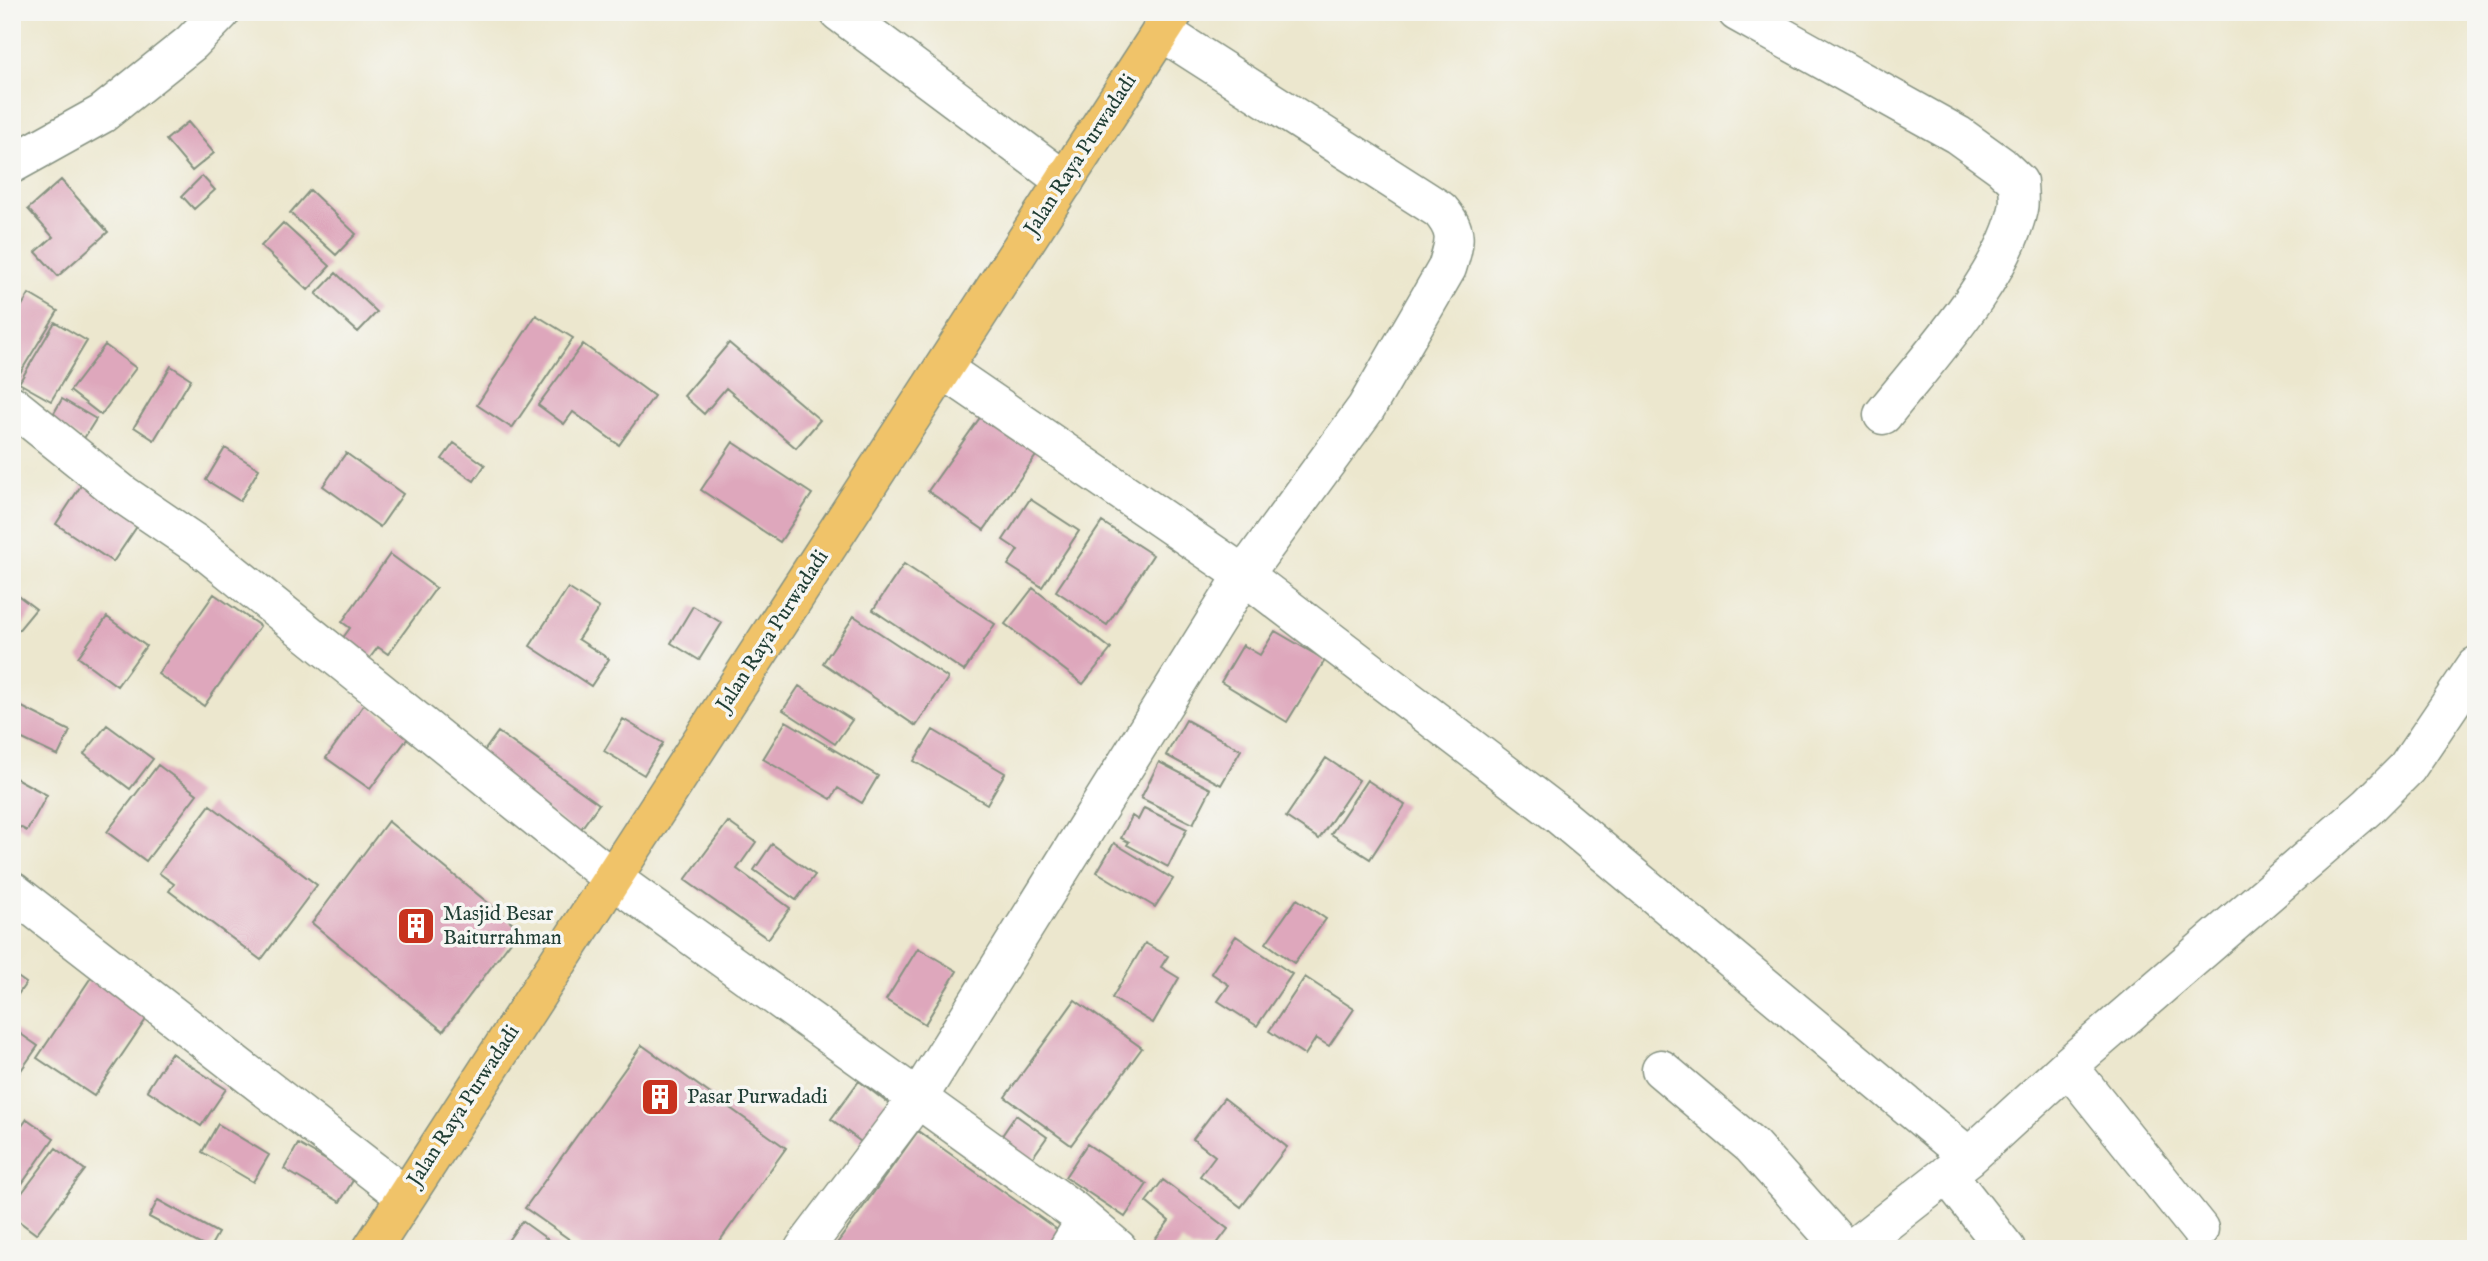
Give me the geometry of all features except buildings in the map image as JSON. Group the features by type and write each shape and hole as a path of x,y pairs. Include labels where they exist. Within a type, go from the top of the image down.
{"main road":[{"name":"Jalan Raya Purwadadi","path":"372,1249 1168,22"}],"street":[{"path":"12,164 102,114 191,43 221,12"},
{"path":"839,12 1065,181"},
{"path":"1745,15 1958,135 2001,166 2018,182 2019,207 2006,244 1977,295 1883,415"},
{"path":"804,1249 918,1098 1244,575 1366,408 1447,268 1454,245 1451,223 1440,210 1168,22"},
{"path":"943,369 1244,575 1559,815 1958,1166 2006,1249"},
{"path":"12,405 124,495 199,546 613,879 1074,1211 1076,1235 1118,1249"},
{"path":"1852,1249 1958,1166 2068,1066 2369,806 2407,768 2476,666"},
{"path":"14,896 405,1196"},
{"path":"2068,1066 2199,1229"},
{"path":"1661,1069 1752,1146 1844,1249"}],"place":[{"name":"Masjid Besar Baiturrahman","path":"416,926"},
{"name":"Pasar Purwadadi","path":"660,1097"}]}
